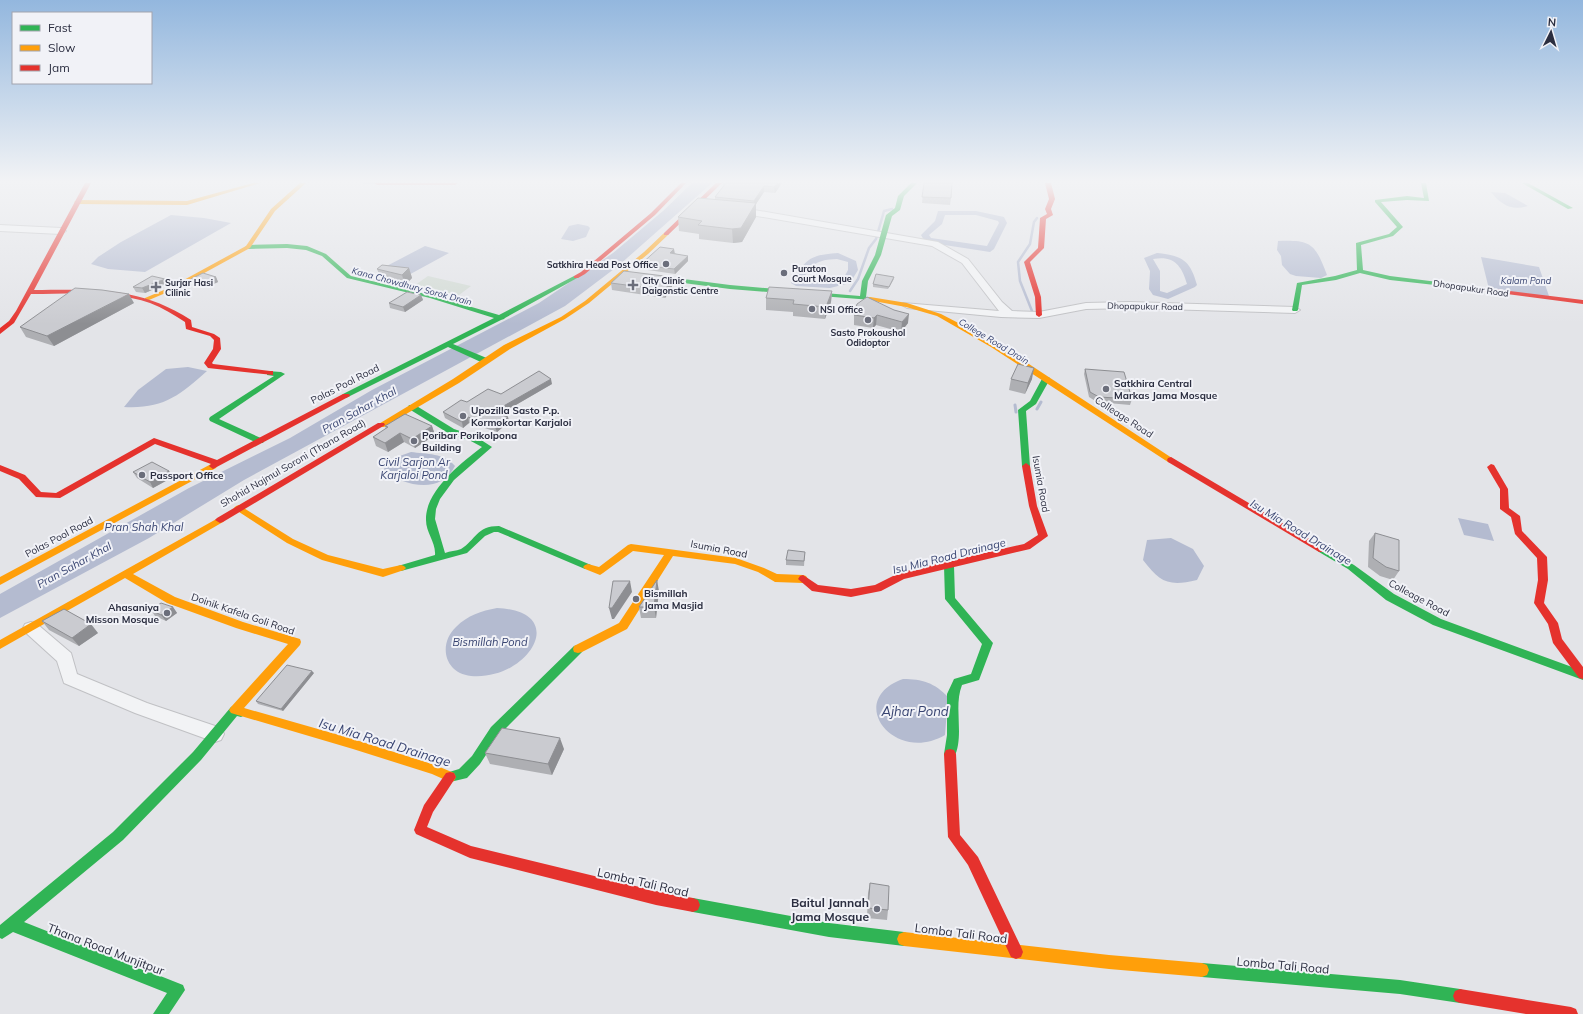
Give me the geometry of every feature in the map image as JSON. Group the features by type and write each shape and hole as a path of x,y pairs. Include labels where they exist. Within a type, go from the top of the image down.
{"main road":[{"path":"147,299 173,288 248,247 253,242 259,230"},
{"name":"Polas Pool Road","path":"0,581 260,441 447,344 502,318 583,272 633,230"},
{"name":"Shohid Najmul Soroni (Thana Road)","path":"0,645 126,574 412,407 507,347 569,314 606,288 670,230"},
{"path":"863,298 863,287 869,268 878,255 880,244 887,230"},
{"path":"1039,315 1038,297 1027,262 1040,248 1042,230"},
{"path":"1360,271 1358,244 1391,235 1396,230"},
{"path":"0,332 12,322 61,231"},
{"path":"248,247 291,247 317,251 328,258 343,274 349,277 432,297 502,318"},
{"name":"Dhopapukur Road","path":"1295,310 1299,284 1336,278 1360,271 1390,278 1583,302"},
{"name":"Colleage Road","path":"623,272 730,287 863,298 907,305 939,315 994,345 1180,466 1351,567 1390,597 1437,622 1583,676"},
{"path":"29,292 106,293 147,299 182,314 189,321 188,328 212,335 218,339 219,344 208,364 211,366 281,374 213,419 260,441"},
{"path":"447,344 486,361"},
{"name":"Isumia Road","path":"440,557 464,551 482,534 493,529 500,529 600,572 631,547 736,561 761,570 775,578 804,579 816,588 851,593 865,589 877,588 901,576 1027,547 1043,536 1030,496 1024,451 1022,410 1033,402 1046,379"},
{"path":"239,508 290,541 325,558 382,573 440,557 441,551 429,521 432,509 441,490 449,480 464,464 488,447 472,438 451,431 412,407"},
{"path":"0,468 22,477 39,495 57,496 154,442 217,464"},
{"path":"1491,467 1504,489 1505,508 1515,516 1518,532 1542,556 1543,580 1539,603 1553,624 1557,640 1583,676"},
{"path":"0,933 118,836 197,756 235,710 353,744 435,770 450,777 463,774 476,760 495,730 515,713 578,649 622,626 671,552"},
{"path":"949,566 950,599 972,622 988,643 975,677 958,682 953,694 953,736 950,748 954,837 973,861 1016,952"},
{"name":"Doinik Kafela Goli Road","path":"126,574 171,600 296,642 235,710"},
{"name":"Lomba Tali Road","path":"450,777 428,809 420,830 470,852 656,898 814,928 1109,962 1400,987 1571,1014"},
{"name":"Thana Road Munjitpur","path":"10,924 178,990 160,1014"}],"street":[{"path":"47,230 61,231"},
{"path":"862,230 935,244 965,261 998,304 1010,314"},
{"name":"Dhopapukur Road","path":"907,305 1039,315 1086,306 1130,304 1295,310"},
{"path":"31,628 65,658 70,678 141,708 215,734"}],"shaded area":[{"path":"428,276 471,286 455,298 411,288"}],"water":[{"path":"143,230 218,230 145,272 108,269 91,264 98,257"},
{"path":"566,230 589,230 586,237 573,241 561,239"},
{"name":"Pran Shah Khal","path":"640,230 658,230 618,266 565,306 244,480 149,538 0,618 0,594 189,488 290,438 372,390 539,303 613,253"},
{"path":"1278,241 1298,241 1310,246 1319,256 1327,275 1321,278 1296,276 1290,274 1282,265 1281,256 1277,250"},
{"path":"425,246 449,253 405,277 381,269"},
{"name":"Kalam Pond","path":"1481,257 1539,267 1550,299 1489,289"},
{"path":"188,367 207,371 179,394 170,399 149,406 124,407 138,390 166,369"},
{"name":"Civil Sarjon Ar Karjaloi Pond","path":"411,452 441,456 455,466 448,475 440,481 421,485 401,480 382,471 394,458"},
{"path":"1458,518 1488,524 1494,541 1464,535"},
{"path":"1171,538 1193,549 1204,566 1197,580 1179,583 1166,581 1160,578 1143,560 1147,540"},
{"name":"Bismillah Pond","path":"497,608 520,612 532,621 537,632 534,645 524,657 510,668 492,675 471,676 462,674 450,664 447,657 447,641 450,634 456,627 470,617 480,612"},
{"name":"Ajhar Pond","path":"903,679 922,681 933,685 948,697 945,735 926,742 909,742 894,736 883,726 877,714 878,701 886,689"}],"building":[{"name":"Satkhira Head Post Office","path":"660,247 674,249 670,253 688,256 674,269 640,265"},
{"path":"382,265 409,268 402,275 377,269"},
{"path":"624,271 664,276 661,279 672,281 664,290 611,283"},
{"path":"203,273 216,277 203,283 191,279"},
{"path":"876,274 894,277 889,287 873,284"},
{"path":"152,276 165,279 142,288 133,287"},
{"path":"769,287 832,291 826,307 793,304 794,300 766,298"},
{"path":"75,288 129,294 47,336 20,327"},
{"path":"407,292 421,295 403,307 389,303"},
{"path":"867,297 894,310 909,314 902,322 877,315 874,318 854,315 857,304"},
{"path":"1018,364 1034,368 1028,383 1011,379"},
{"name":"Satkhira Central Markas Jama Mosque","path":"1085,369 1124,372 1132,399 1099,397 1090,392"},
{"path":"539,371 551,379 493,412 508,417 495,427 468,417 462,422 443,412 461,400 467,402 488,389 501,394"},
{"path":"405,414 432,426 412,439 400,433 385,443 373,437 388,427 385,426"},
{"path":"152,462 169,471 150,482 133,472"},
{"path":"1375,533 1399,540 1399,571 1386,567 1373,558"},
{"path":"788,550 805,552 804,561 786,560"},
{"path":"657,580 654,607 639,607"},
{"path":"613,581 630,581 612,608 609,608"},
{"path":"161,603 173,607 161,615 151,610"},
{"path":"64,609 91,624 72,638 42,621"},
{"path":"287,665 312,671 281,709 256,701"},
{"path":"502,728 560,738 548,764 485,753"},
{"path":"870,883 889,886 888,910 868,908"}],"waterway":[{"path":"850,291 858,279 869,248 876,239 878,230"},
{"path":"930,230 925,235 928,240 990,249 999,230"},
{"path":"1032,230 1030,244 1018,262 1020,281 1032,311"},
{"path":"838,256 852,261 853,270 847,281 830,285 796,283 807,265 820,257 838,256"},
{"path":"1157,256 1177,259 1182,262 1188,270 1192,285 1168,296 1156,293 1154,289 1155,271 1148,258 1157,256"},
{"name":"Isu Mia Road Drainage","path":"1037,409 1041,402"},
{"name":"Isu Mia Road Drainage","path":"1015,405 1016,412"}],"traffic: fast":[{"path":"863,298 865,281 878,255 885,230"},
{"path":"1360,271 1358,244 1391,235 1396,230"},
{"path":"248,247 287,246 307,248 324,255 349,277 432,297 502,318"},
{"path":"1295,310 1299,284 1336,278 1360,271 1390,278 1478,289"},
{"path":"637,275 730,287 870,299"},
{"path":"346,396 490,323 576,277"},
{"path":"447,344 486,361"},
{"path":"260,441 213,419 281,374 270,373"},
{"path":"1026,466 1022,410 1033,402 1046,379"},
{"path":"412,407 451,431 472,438 488,447 451,478 442,488 431,509 430,519 432,529 438,542 440,557"},
{"path":"401,568 464,551 482,534 493,529 499,529 588,567"},
{"path":"1322,550 1351,567 1390,597 1437,622 1583,676"},
{"path":"949,566 950,599 988,643 975,677 958,682 953,694 953,735 950,754"},
{"path":"450,777 463,774 476,760 495,731 578,649"},
{"path":"11,924 118,836 197,756 235,710 241,712"},
{"path":"693,905 829,930 904,939"},
{"path":"2,932 11,924 178,990 160,1014"},
{"path":"1202,970 1400,987 1460,996"}],"traffic: slow":[{"path":"147,299 173,288 248,247 259,230"},
{"path":"381,425 456,381 507,347 563,318 587,302 646,253 666,234"},
{"path":"870,299 907,305 939,315 994,345 1171,460"},
{"path":"0,581 213,466"},
{"path":"239,508 290,541 325,558 383,573 401,568"},
{"path":"0,645 220,520"},
{"path":"588,567 600,571 631,547 736,561 761,570 775,578 803,579"},
{"path":"578,649 623,626 671,552"},
{"path":"126,574 171,600 240,625 296,642 235,710"},
{"path":"241,712 353,744 435,770 450,777"},
{"path":"904,939 1109,962 1202,970"}],"traffic: jam":[{"path":"0,332 12,322 19,311 62,230"},
{"path":"576,277 583,273 634,230"},
{"path":"666,234 670,230"},
{"path":"1039,315 1038,297 1027,262 1041,248 1042,230"},
{"path":"1478,289 1583,302"},
{"path":"29,292 92,292 132,297 152,302 171,310 189,321 188,328 212,335 218,339 217,349 208,363 211,366 270,373"},
{"path":"213,466 346,396"},
{"path":"220,520 381,425"},
{"path":"0,468 22,477 39,495 57,496 154,441 217,463"},
{"path":"1171,460 1322,550"},
{"path":"803,579 816,588 851,593 877,588 901,576 1027,547 1043,536 1033,506 1026,466"},
{"path":"1491,467 1504,489 1505,509 1515,516 1518,532 1542,557 1543,580 1539,603 1553,623 1557,640 1583,675"},
{"path":"950,754 954,837 973,861 1016,952"},
{"path":"450,777 428,809 420,830 470,852 656,898 693,905"},
{"path":"1460,996 1571,1014"}],"place":[{"name":"Satkhira Head Post Office","path":"666,264"},
{"name":"Puraton Court Mosque","path":"784,273"},
{"name":"City Clinic Daigonstic Centre","path":"633,285"},
{"name":"Surjar Hasi Cilinic","path":"156,287"},
{"name":"NSI Office","path":"812,309"},
{"name":"Sasto Prokoushol Odidoptor","path":"868,320"},
{"name":"Satkhira Central Markas Jama Mosque","path":"1106,389"},
{"name":"Upozilla Sasto P.p. Kormokortar Karjaloi","path":"463,416"},
{"name":"Poribar Porikolpona Building","path":"414,441"},
{"name":"Passport Office","path":"142,475"},
{"name":"Bismillah Jama Masjid","path":"636,599"},
{"name":"Ahasaniya Misson Mosque","path":"167,613"},
{"name":"Baitul Jannah Jama Mosque","path":"877,909"}],"water label":[{"name":"Kana Chowdhury Sorok Drain","path":"412,286"},
{"name":"College Road Drain","path":"994,341"},
{"name":"Pran Sahar Khal","path":"359,410"},
{"name":"Pran Sahar Khal","path":"74,565"}]}
